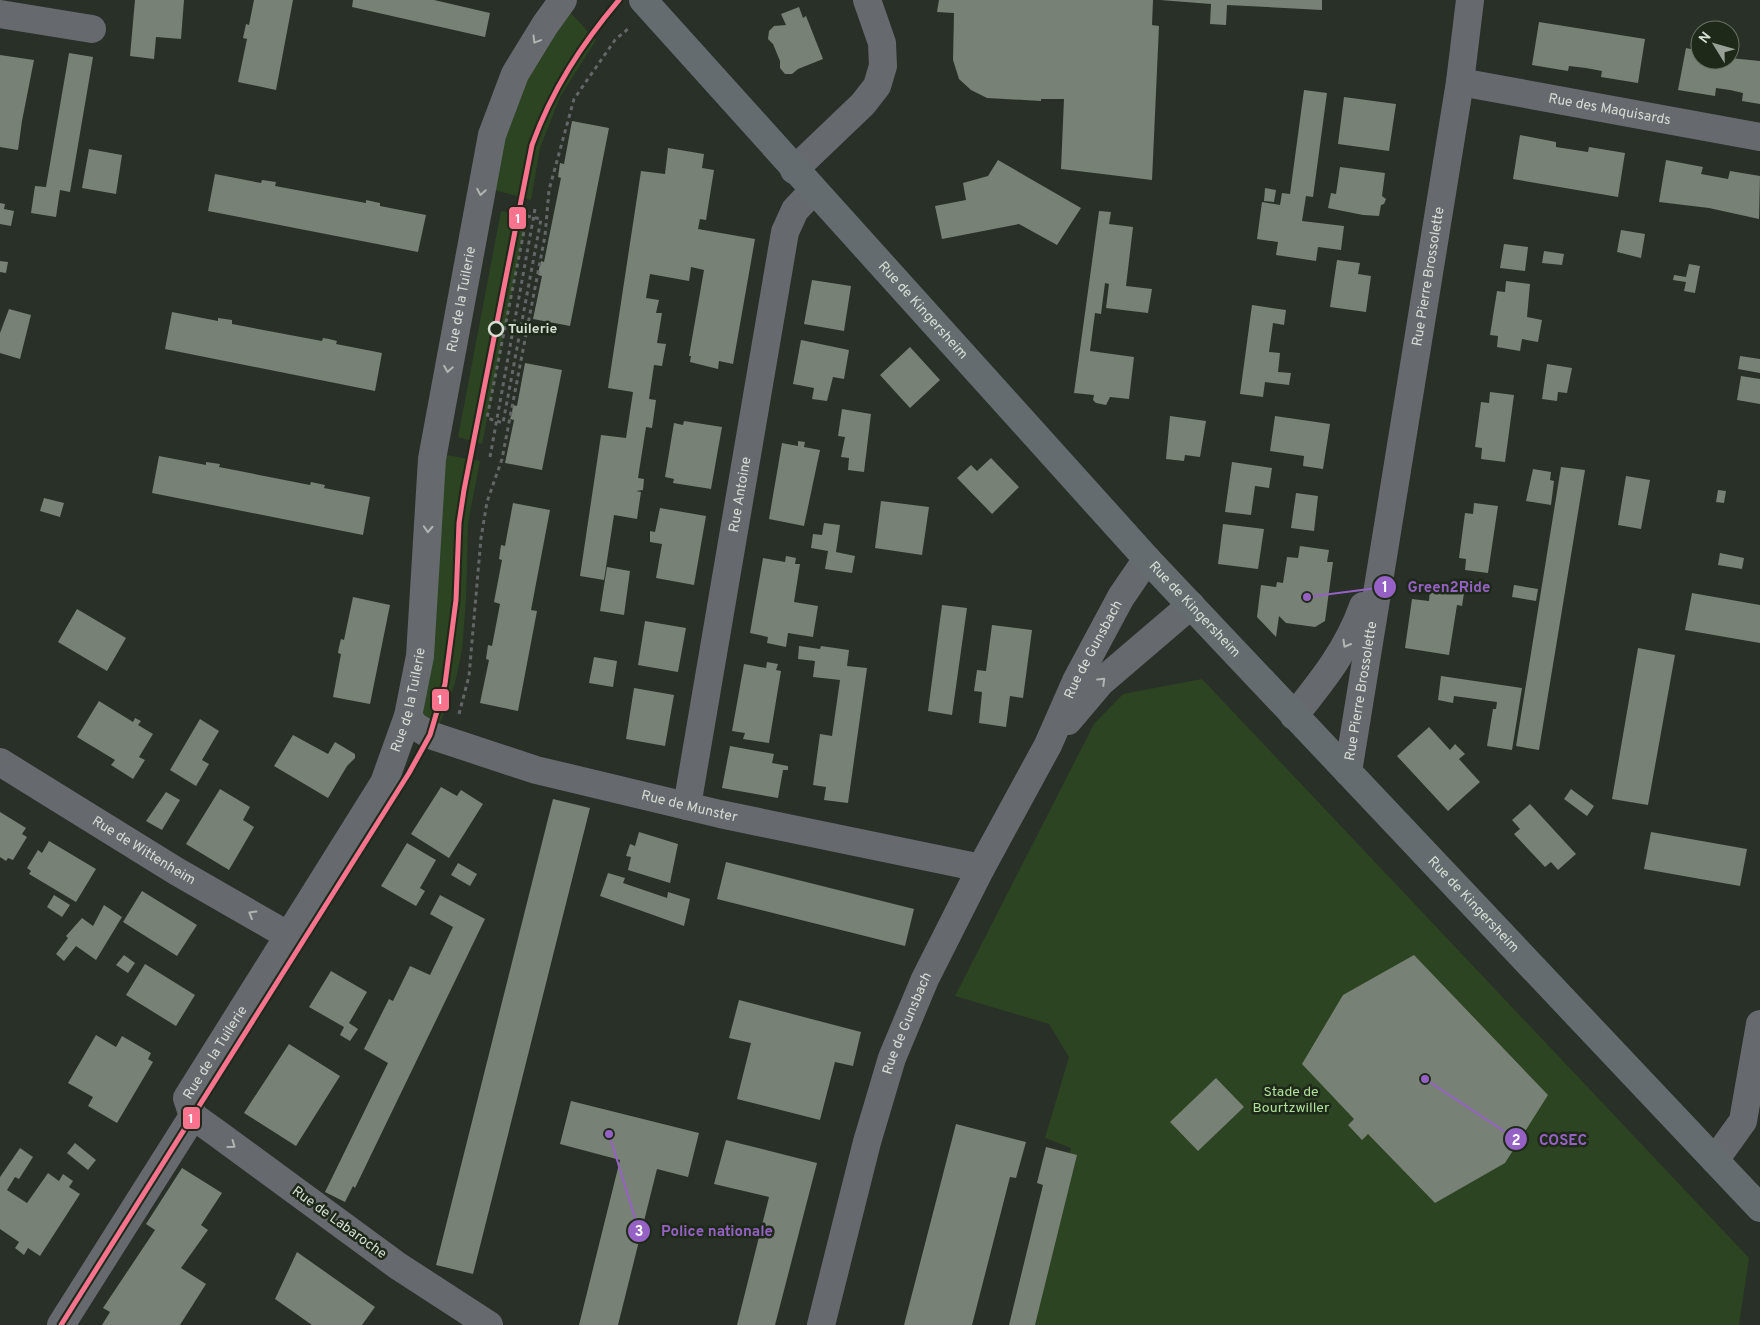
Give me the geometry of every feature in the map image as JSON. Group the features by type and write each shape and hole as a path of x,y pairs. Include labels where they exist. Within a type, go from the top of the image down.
{"main road":[{"name":"Rue de Kingersheim","path":"647,5 1147,559 1760,1208"}],"street":[{"name":"Rue de la Tuilerie","path":"61,1325 193,1116 187,1098 384,783 408,716 420,656 432,459 492,135 515,74 563,0"},
{"path":"794,170 863,104 877,86 883,66 882,43 867,0"},
{"name":"Rue Pierre Brossolette","path":"1348,772 1460,82 1470,0"},
{"path":"0,14 92,29"},
{"name":"Rue des Maquisards","path":"1460,82 1760,137"},
{"name":"Rue Antoine","path":"687,806 785,232 795,210 813,191"},
{"name":"Rue Pierre Brossolette","path":"1294,716 1335,665 1354,631 1383,550"},
{"name":"Rue de Gunsbach","path":"820,1325 867,1142 892,1058 925,979 981,868 1048,745 1077,679 1121,597 1147,559"},
{"name":"Rue de Gunsbach","path":"1048,745 1100,682 1192,605"},
{"name":"Rue de Munster","path":"408,716 415,726 430,735 536,770 687,806 981,868"},
{"name":"Rue de Wittenheim","path":"0,762 176,871 288,936"},
{"path":"1715,1160 1743,1121 1760,1024"},
{"name":"Rue de Labaroche","path":"193,1116 398,1266 489,1325"}],"path":[{"path":"455,744 455,728 469,676 481,538 487,502 502,459 506,440 545,236 549,190 574,98 615,40 647,5"},
{"path":"490,457 535,218 535,209"},
{"path":"527,216 535,218 541,219 504,422 487,418 527,216"}],"green space":[{"path":"565,7 596,40 560,97 540,148 531,200 490,189 513,97"},
{"path":"501,211 527,216 482,444 458,437"},
{"path":"447,455 480,461 468,523 466,600 462,650 455,683 437,731 418,715 439,491"},
{"name":"Stade de Bourtzwiller","path":"1202,679 1749,1258 1739,1325 1024,1325 1071,1148 1045,1138 1069,1057 1049,1024 955,996 1094,724 1123,694"}],"building":[{"path":"135,0 184,0 181,39 156,37 154,59 130,56"},
{"path":"254,0 293,0 276,90 238,82 247,39 243,38 246,24 249,25"},
{"path":"353,0 434,0 490,13 485,37 352,7"},
{"path":"939,0 1153,0 1152,25 1159,26 1152,180 1061,169 1064,99 1041,99 1041,101 987,98 971,90 959,79 953,60 954,13 937,12"},
{"path":"1160,0 1322,0 1322,10 1227,5 1226,25 1210,24 1211,4"},
{"path":"799,7 803,18 806,16 823,59 798,69 792,74 785,74 780,68 780,61 773,44 768,39 769,31 774,26 786,25 781,14"},
{"path":"1539,22 1645,39 1638,83 1601,77 1602,71 1586,68 1569,66 1568,71 1532,65"},
{"path":"1686,48 1690,49 1690,70 1740,70 1740,59 1760,61 1760,104 1742,101 1743,93 1730,90 1716,88 1715,96 1678,90"},
{"path":"69,53 93,57 70,192 60,190 56,217 31,213 35,186 46,187"},
{"path":"0,55 34,60 18,150 0,147"},
{"path":"1304,90 1327,93 1313,197 1306,196 1302,221 1344,226 1341,250 1318,247 1316,261 1276,255 1278,242 1257,239 1262,202 1280,205 1282,193 1290,194"},
{"path":"1344,97 1396,104 1389,151 1338,144"},
{"path":"572,121 609,128 570,326 533,319 542,276 538,275 539,269 541,261 544,262 561,178 558,177 560,163 564,164"},
{"path":"1520,135 1556,142 1556,147 1588,152 1589,147 1625,153 1618,197 1513,179"},
{"path":"668,148 704,154 702,168 714,170 706,220 700,219 698,229 755,239 733,364 719,361 718,369 690,362 691,356 689,356 704,270 691,267 689,281 650,274 646,298 659,300 656,313 662,313 657,343 666,344 662,366 654,365 649,399 656,400 652,428 646,427 638,478 644,479 643,490 636,491 641,492 637,519 614,515 604,580 580,576 601,435 626,438 633,392 608,388 641,171 665,174"},
{"path":"89,149 122,155 116,194 82,188"},
{"path":"998,160 1081,208 1057,245 1019,224 942,239 935,206 966,200 963,183 988,176"},
{"path":"1666,160 1703,167 1701,174 1728,179 1730,171 1760,176 1759,219 1709,208 1659,202"},
{"path":"1340,167 1385,173 1382,196 1386,199 1384,204 1381,205 1379,216 1328,208 1331,193 1336,194"},
{"path":"215,174 261,183 262,180 276,182 275,186 366,203 366,200 380,203 380,206 426,215 418,252 208,211"},
{"path":"1265,188 1276,190 1274,202 1264,201"},
{"path":"0,203 5,204 4,209 14,211 11,226 0,224"},
{"path":"1099,211 1111,212 1109,224 1133,227 1126,286 1152,289 1148,313 1106,308 1109,284 1105,283 1101,314 1095,313 1090,351 1134,357 1129,399 1110,397 1106,405 1096,403 1093,400 1094,395 1074,393"},
{"path":"1621,230 1645,234 1641,258 1617,252"},
{"path":"1504,244 1528,247 1525,271 1500,268"},
{"path":"1544,251 1564,254 1562,265 1542,263"},
{"path":"1337,260 1360,263 1358,274 1371,276 1366,312 1330,307"},
{"path":"0,261 8,262 6,273 0,272"},
{"path":"1689,264 1700,266 1695,293 1684,291 1686,282 1673,280 1674,275 1686,277"},
{"path":"812,280 851,286 844,331 804,324"},
{"path":"1506,281 1530,284 1527,317 1542,320 1538,342 1522,339 1520,351 1497,347 1498,336 1490,335 1497,291 1505,292"},
{"path":"1252,305 1286,310 1284,325 1273,323 1269,352 1280,353 1278,372 1291,373 1289,385 1265,382 1263,397 1240,394"},
{"path":"9,309 31,315 20,359 0,353 0,333"},
{"path":"172,312 218,321 218,318 232,320 232,324 322,341 323,338 329,339 337,341 336,344 382,353 375,391 165,349"},
{"path":"801,340 849,350 844,379 833,377 827,401 812,399 814,388 793,384"},
{"path":"910,347 940,380 910,408 880,375"},
{"path":"1740,356 1760,359 1760,373 1738,369"},
{"path":"525,363 562,370 542,470 505,463 514,420 510,419 513,405 517,406"},
{"path":"1547,364 1572,368 1567,393 1558,392 1557,401 1542,399"},
{"path":"1741,376 1760,379 1760,404 1737,400"},
{"path":"1490,392 1514,395 1505,462 1481,459 1482,448 1475,447 1481,402 1489,403"},
{"path":"842,409 871,414 864,472 848,470 849,458 841,457 845,437 838,436"},
{"path":"1170,416 1206,421 1200,457 1185,455 1184,461 1166,459"},
{"path":"1275,416 1330,424 1323,469 1303,466 1304,456 1270,451"},
{"path":"684,421 722,427 711,489 673,483 674,479 665,477 674,423 683,425"},
{"path":"798,441 805,442 804,447 820,450 804,526 769,519 782,443 798,446"},
{"path":"159,456 206,465 206,462 220,464 219,467 310,485 311,482 325,485 324,488 370,497 363,535 152,493"},
{"path":"991,458 1019,487 992,514 957,478 971,465 977,471"},
{"path":"1232,462 1272,468 1269,488 1255,486 1251,515 1225,512"},
{"path":"1561,467 1585,470 1539,750 1516,746"},
{"path":"1533,469 1551,472 1550,480 1554,481 1551,505 1526,501"},
{"path":"1626,476 1650,480 1641,529 1618,525"},
{"path":"1718,490 1726,491 1724,503 1716,502"},
{"path":"1296,493 1318,496 1314,531 1291,528"},
{"path":"44,498 64,503 60,517 40,511"},
{"path":"881,501 929,507 922,555 875,548"},
{"path":"513,503 550,510 531,610 537,611 518,711 480,703 489,660 486,659 488,645 492,646 500,604 494,602 502,560 499,559 501,545 505,546"},
{"path":"1474,503 1498,506 1488,573 1465,570 1466,559 1459,558 1465,513 1473,514"},
{"path":"660,508 706,516 694,585 656,578 662,544 650,542 650,531 655,532"},
{"path":"824,523 840,525 836,552 855,556 852,573 825,569 828,551 811,548 813,534 822,535"},
{"path":"1223,524 1264,529 1258,569 1218,564"},
{"path":"1300,546 1329,550 1327,562 1333,562 1325,621 1315,627 1286,623 1279,616 1276,637 1257,617 1261,585 1276,587 1277,582 1283,583 1287,557 1298,558"},
{"path":"1720,553 1744,558 1742,569 1718,565"},
{"path":"786,556 796,558 795,564 800,564 794,602 818,606 813,637 788,633 786,647 767,643 768,637 750,633 763,558 785,562"},
{"path":"607,567 630,571 624,615 600,611"},
{"path":"1514,585 1538,589 1536,601 1512,597"},
{"path":"1430,589 1464,593 1462,606 1457,605 1449,655 1405,648 1412,599 1429,601"},
{"path":"1692,593 1760,605 1760,643 1685,630"},
{"path":"353,597 390,605 370,704 333,697 341,654 338,653 339,647 341,639 344,640"},
{"path":"942,605 967,608 952,715 928,711"},
{"path":"77,609 126,638 107,671 58,642"},
{"path":"645,621 686,628 678,672 638,665"},
{"path":"992,625 1032,630 1023,698 1010,696 1006,727 979,723 982,692 974,691 977,670 986,671"},
{"path":"799,646 820,649 821,646 849,650 847,666 867,668 848,803 824,800 826,787 813,785 820,734 832,736 840,680 813,677 815,661 798,659"},
{"path":"1638,648 1675,655 1648,805 1612,799"},
{"path":"594,657 617,661 613,687 589,683"},
{"path":"767,662 778,664 776,670 781,671 769,743 743,739 745,733 732,731 744,664 766,668"},
{"path":"1441,676 1522,688 1512,750 1487,746 1493,709 1496,709 1497,702 1454,696 1453,703 1438,700"},
{"path":"634,688 674,695 665,746 626,739"},
{"path":"99,701 133,722 135,718 141,721 138,725 153,734 139,757 145,760 133,779 111,765 115,760 77,737"},
{"path":"200,719 219,731 202,760 209,764 196,786 170,770"},
{"path":"1429,727 1450,750 1455,744 1465,754 1459,759 1480,782 1448,811 1397,756"},
{"path":"293,735 328,754 335,742 355,754 355,758 347,766 328,798 274,766"},
{"path":"730,746 774,754 772,763 788,766 788,770 783,770 778,798 722,788"},
{"path":"441,787 457,796 461,790 483,804 449,858 411,834"},
{"path":"220,789 250,807 243,820 254,827 229,870 186,844"},
{"path":"1571,789 1594,806 1587,816 1564,799"},
{"path":"166,792 180,800 162,830 146,821"},
{"path":"553,799 590,808 473,1274 436,1265"},
{"path":"1530,804 1576,854 1558,870 1551,862 1545,867 1514,834 1520,829 1512,820"},
{"path":"0,812 26,828 22,834 27,837 13,860 8,858 6,861 0,857"},
{"path":"639,832 678,844 670,883 628,870 631,857 626,856 630,844 635,846"},
{"path":"1651,832 1747,849 1740,886 1644,869"},
{"path":"49,841 96,869 76,902 29,874 31,871 27,868 38,850 42,853"},
{"path":"407,843 436,860 420,888 425,891 416,906 381,886"},
{"path":"726,862 914,909 905,946 717,899"},
{"path":"458,863 477,874 470,886 451,875"},
{"path":"608,873 625,878 623,883 667,898 668,892 690,899 684,926 600,896"},
{"path":"142,891 197,925 177,956 123,922"},
{"path":"54,895 70,905 62,917 47,907"},
{"path":"440,895 485,919 355,1188 353,1186 345,1202 325,1192 388,1063 364,1049 389,999 393,1001 410,966 430,975 453,927 430,914"},
{"path":"104,905 122,917 96,960 76,946 64,961 56,954 68,938 66,936 82,918 93,926"},
{"path":"124,955 135,963 128,973 116,965"},
{"path":"1414,955 1548,1095 1505,1163 1435,1203 1368,1134 1362,1140 1348,1125 1354,1119 1302,1064 1343,995"},
{"path":"145,964 195,995 176,1026 126,995"},
{"path":"331,971 367,992 349,1023 358,1029 350,1041 340,1035 344,1027 309,1007"},
{"path":"739,1000 861,1032 853,1066 835,1062 820,1120 737,1099 751,1043 729,1038"},
{"path":"96,1035 116,1047 122,1036 151,1053 148,1059 153,1062 117,1123 88,1106 93,1097 68,1083"},
{"path":"289,1044 340,1076 296,1146 244,1113"},
{"path":"1216,1078 1244,1107 1198,1151 1170,1122"},
{"path":"571,1101 699,1133 688,1177 657,1169 618,1325 579,1325 620,1160 560,1144"},
{"path":"956,1124 1026,1142 1016,1178 1010,1177 972,1325 904,1325"},
{"path":"726,1140 817,1163 775,1325 737,1325 769,1197 714,1184"},
{"path":"75,1143 96,1160 88,1170 67,1153"},
{"path":"1046,1147 1077,1155 1035,1325 1009,1325 1043,1185 1037,1183"},
{"path":"20,1148 33,1157 19,1179 15,1177 7,1190 27,1203 48,1173 59,1181 63,1174 73,1181 69,1187 80,1194 40,1256 28,1248 24,1255 15,1248 19,1242 0,1229 0,1177"},
{"path":"182,1168 222,1193 201,1225 208,1230 181,1268 206,1284 180,1325 102,1325 110,1312 103,1308 155,1230 146,1224"},
{"path":"297,1252 375,1307 362,1325 312,1325 275,1299"}],"transit line":[{"name":"1","path":"61,1325 409,773 430,735 445,684 456,600 459,523 464,490 532,145 558,87 580,51 619,0"}],"place":[{"name":"Tuilerie","path":"496,329"},
{"name":"Green2Ride","path":"1307,597"},
{"name":"COSEC","path":"1425,1079"},
{"name":"Police nationale","path":"609,1134"}]}
